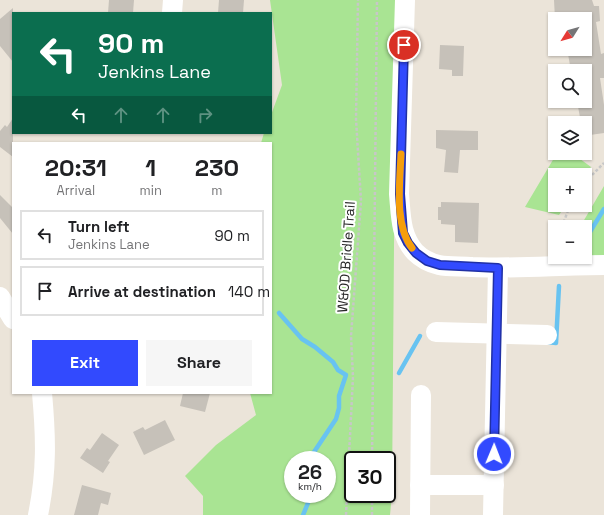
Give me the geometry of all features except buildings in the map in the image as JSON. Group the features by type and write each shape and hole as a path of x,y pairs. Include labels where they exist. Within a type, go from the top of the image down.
{"street":[{"path":"172,12 173,0"},
{"path":"405,0 400,194 403,233 408,243 416,253 427,261 440,265 498,268 604,265"},
{"path":"493,515 498,268"},
{"path":"0,297 12,317"},
{"path":"436,332 497,332 547,335"},
{"path":"38,515 44,486 46,453 42,394"},
{"path":"420,515 421,395"},
{"path":"420,485 494,485"}],"path":[{"name":"W&OD Bridle Trail","path":"346,515 353,377 351,336 361,201 356,118 358,0"},
{"path":"372,451 376,0"},
{"path":"592,175 604,163"},
{"path":"372,503 372,515"}],"green space":[{"path":"270,0 396,0 392,451 344,451 344,503 391,503 390,515 203,515 203,496 185,476 216,445 256,415 250,394 272,394 272,142 261,142 264,134 272,134 272,112 282,85"},
{"path":"553,160 582,160 591,167 590,168 548,168"},
{"path":"548,168 548,212 561,212 559,215 525,207"},
{"path":"604,186 604,260 592,258 592,220 584,220 589,212 592,212 592,206"}],"waterway":[{"path":"592,229 604,209"},
{"path":"547,342 556,343 559,286"},
{"path":"279,313 302,339 315,347 333,362 338,370 346,375 339,396 339,408 336,419 315,451"},
{"path":"399,373 420,336"},
{"path":"303,515 308,503"}],"slow traffic":[{"path":"401,154 401,226 408,243 412,248"}],"route":[{"path":"404,45 400,194 401,226 403,233 408,243 416,253 427,261 440,265 498,268 494,454"}]}
